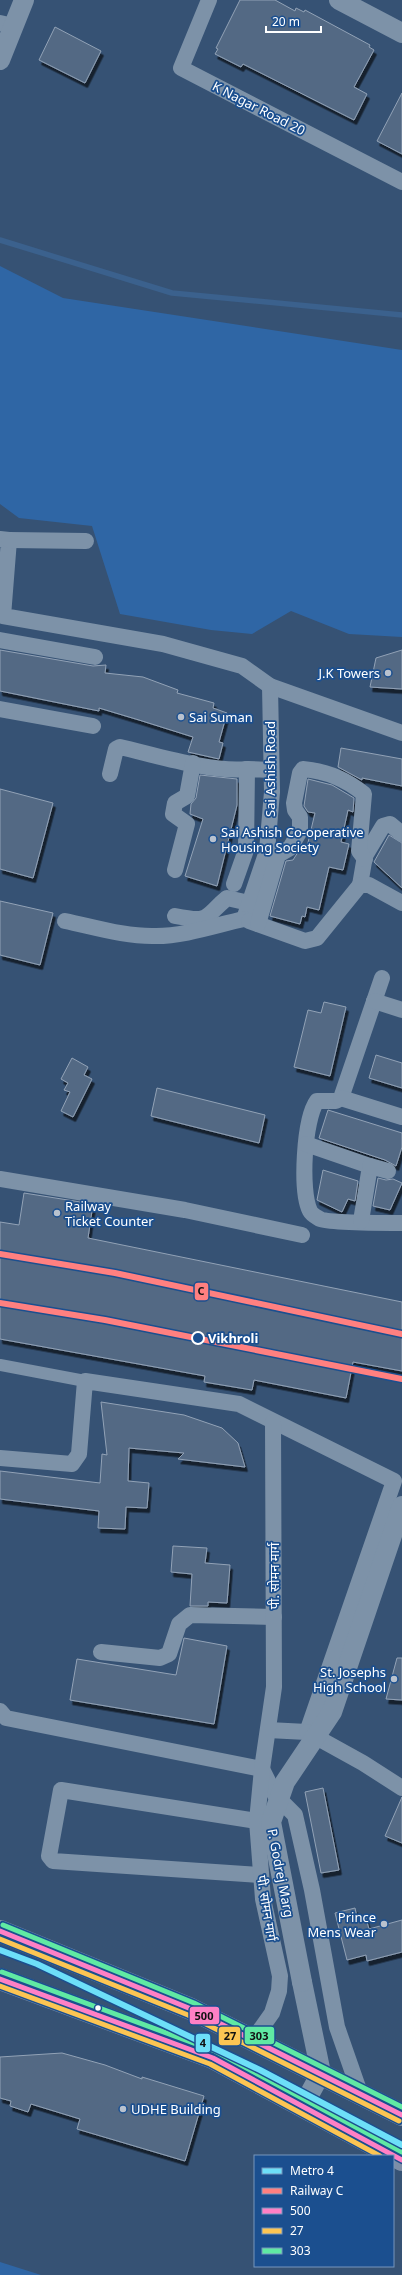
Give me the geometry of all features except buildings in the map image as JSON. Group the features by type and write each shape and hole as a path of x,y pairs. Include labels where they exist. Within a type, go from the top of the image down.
{"main road":[{"path":"0,1932 191,2009 402,2115"},
{"path":"0,1979 213,2058 393,2155"}],"street":[{"path":"0,60 7,24 24,0"},
{"name":"K Nagar Road 20","path":"209,0 181,68 402,182"},
{"path":"339,0 402,33"},
{"path":"86,541 5,539 3,616 0,640 95,657"},
{"path":"3,616 163,644 242,666 270,686 402,733"},
{"name":"Sai Ashish Road","path":"251,922 249,903 267,851 272,792 270,686"},
{"path":"0,698 20,702 27,707 29,715"},
{"path":"0,709 93,726"},
{"path":"110,774 116,749 120,747 234,771 247,769 271,770"},
{"path":"175,870 187,824 173,814 175,803 187,796 193,763"},
{"path":"234,884 246,850 247,769"},
{"path":"251,922 278,855 290,848 300,830 300,817 295,810 294,803 300,773 303,769 337,776 353,785 364,794 359,851 365,859"},
{"path":"65,920 132,934 156,936 173,935 251,922 305,941 317,938 360,885 365,859 383,826 390,824 402,834"},
{"path":"360,885 369,885 402,903"},
{"path":"175,916 194,920 205,918 211,915 227,898 249,903"},
{"path":"341,1098 382,978"},
{"path":"374,1001 402,1010"},
{"path":"402,1117 341,1098 336,1100 317,1101 312,1107 306,1144 305,1186 310,1211 322,1220 402,1223"},
{"path":"306,1144 388,1171"},
{"path":"361,1222 370,1166"},
{"path":"0,1179 185,1210 302,1235"},
{"path":"0,1365 85,1381 239,1404 394,1482 307,1732"},
{"path":"0,1458 72,1464 79,1454 85,1381"},
{"name":"पी. सोमन मार्ग","path":"254,2040 272,2013 279,1991 280,1976 263,1899 257,1821 262,1769 274,1688 273,1422"},
{"name":"P. Godrej Marg","path":"321,2073 271,1822 285,1782 332,1712 402,1506"},
{"path":"101,1652 160,1658 169,1654 179,1624 190,1615 274,1617"},
{"path":"0,1711 6,1718 262,1769 275,1795 295,1815 312,1890 337,2027 360,2093"},
{"path":"268,1730 307,1732 363,1763 402,1788"},
{"path":"257,1821 61,1790 49,1856 53,1861 261,1874"},
{"path":"303,2106 321,2073"}],"shaded area":[{"path":"0,266 63,298 402,350 402,637 349,634 291,611 252,634 211,630 120,614 92,526 19,518 0,504"},
{"path":"0,2262 41,2275 0,2275"}],"waterway":[{"path":"0,240 172,293 402,315"}],"metro line":[{"name":"4","path":"0,1950 37,1964 260,2070 402,2145"}],"rail line":[{"name":"C","path":"0,1254 115,1273 402,1334"},
{"name":"C","path":"0,1303 105,1320 402,1379"}],"transit line":[{"name":"303","path":"3,1925 194,2003 402,2107"},
{"name":"500","path":"0,1931 191,2009 402,2115"},
{"name":"27","path":"0,1939 188,2015 399,2121"},
{"name":"303","path":"2,1972 215,2051 402,2152"},
{"name":"500","path":"0,1979 213,2058 393,2155"},
{"name":"27","path":"0,1986 210,2064 378,2155"},
{"name":"500","path":"394,2156 402,2160"}],"place":[{"name":"J.K Towers","path":"388,673"},
{"name":"Sai Suman","path":"181,717"},
{"name":"Sai Ashish Co-operative Housing Society","path":"213,839"},
{"name":"Railway Ticket Counter","path":"57,1213"},
{"name":"Vikhroli","path":"198,1338"},
{"name":"St. Josephs High School","path":"394,1679"},
{"name":"Prince Mens Wear","path":"384,1924"},
{"name":"UDHE Building","path":"123,2109"}]}
